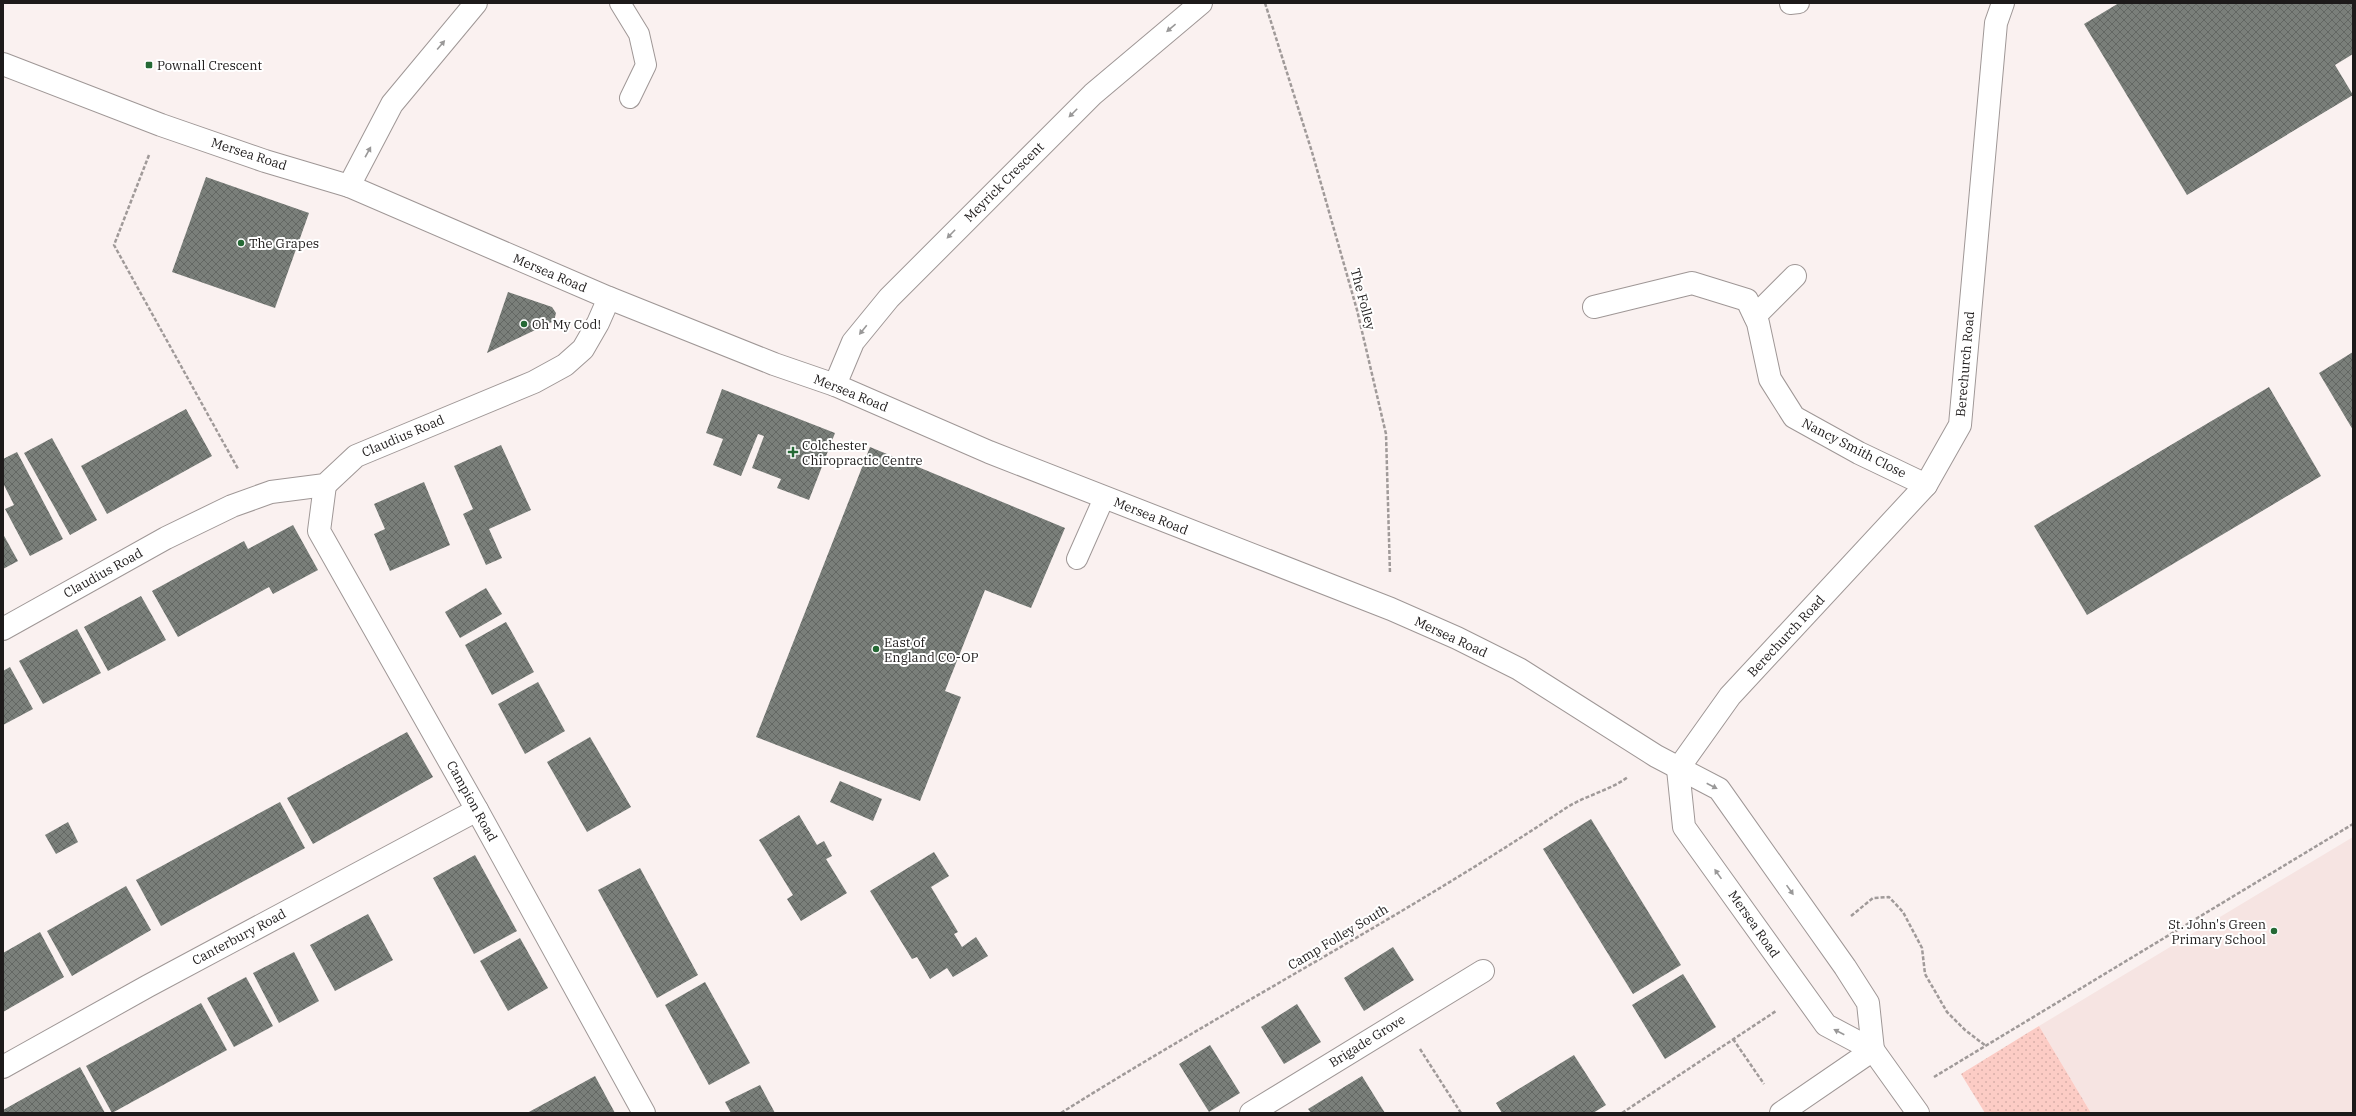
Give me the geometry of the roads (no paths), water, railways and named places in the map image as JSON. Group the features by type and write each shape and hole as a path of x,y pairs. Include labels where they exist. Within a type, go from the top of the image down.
{"street":[{"path":"349,186 392,104 476,3"},
{"name":"Meyrick Crescent","path":"835,385 853,342 889,298 1093,94 1201,3"},
{"name":"Berechurch Road","path":"1678,769 1730,696 1926,485 1960,425 1996,23 2003,3"},
{"name":"Mersea Road","path":"3,64 161,125 349,186 609,298 774,364 835,385 989,452 1391,610 1457,638 1519,669 1678,769 1719,789 1845,967 1868,1003 1873,1050"},
{"path":"1755,316 1795,276"},
{"name":"Nancy Smith Close","path":"1594,307 1692,284 1747,300 1755,316 1770,379 1794,417 1859,453 1926,485"},
{"name":"Claudius Road","path":"3,629 166,538 254,498 289,489 325,485 356,456 534,382 565,365 583,349 598,324 609,298"},
{"name":"Campion Road","path":"325,485 319,531 477,810 644,1113"},
{"name":"Mersea Road","path":"1678,769 1684,826 1826,1025 1873,1050 1918,1113"},
{"name":"Canterbury Road","path":"3,1067 148,986 477,810"},
{"name":"Brigade Grove","path":"1251,1113 1484,971"},
{"path":"1782,1113 1873,1050"}],"lane":[{"path":"620,3 639,34 646,66 630,98"},
{"path":"1077,559 1104,498"}],"place":[{"name":"Pownall Crescent","path":"149,65"},
{"name":"The Grapes","path":"241,243"},
{"name":"Oh My Cod!","path":"524,324"},
{"name":"Colchester Chiropractic Centre","path":"793,452"},
{"name":"East of England CO-OP","path":"876,649"},
{"name":"St. John's Green Primary School","path":"2274,931"}]}
